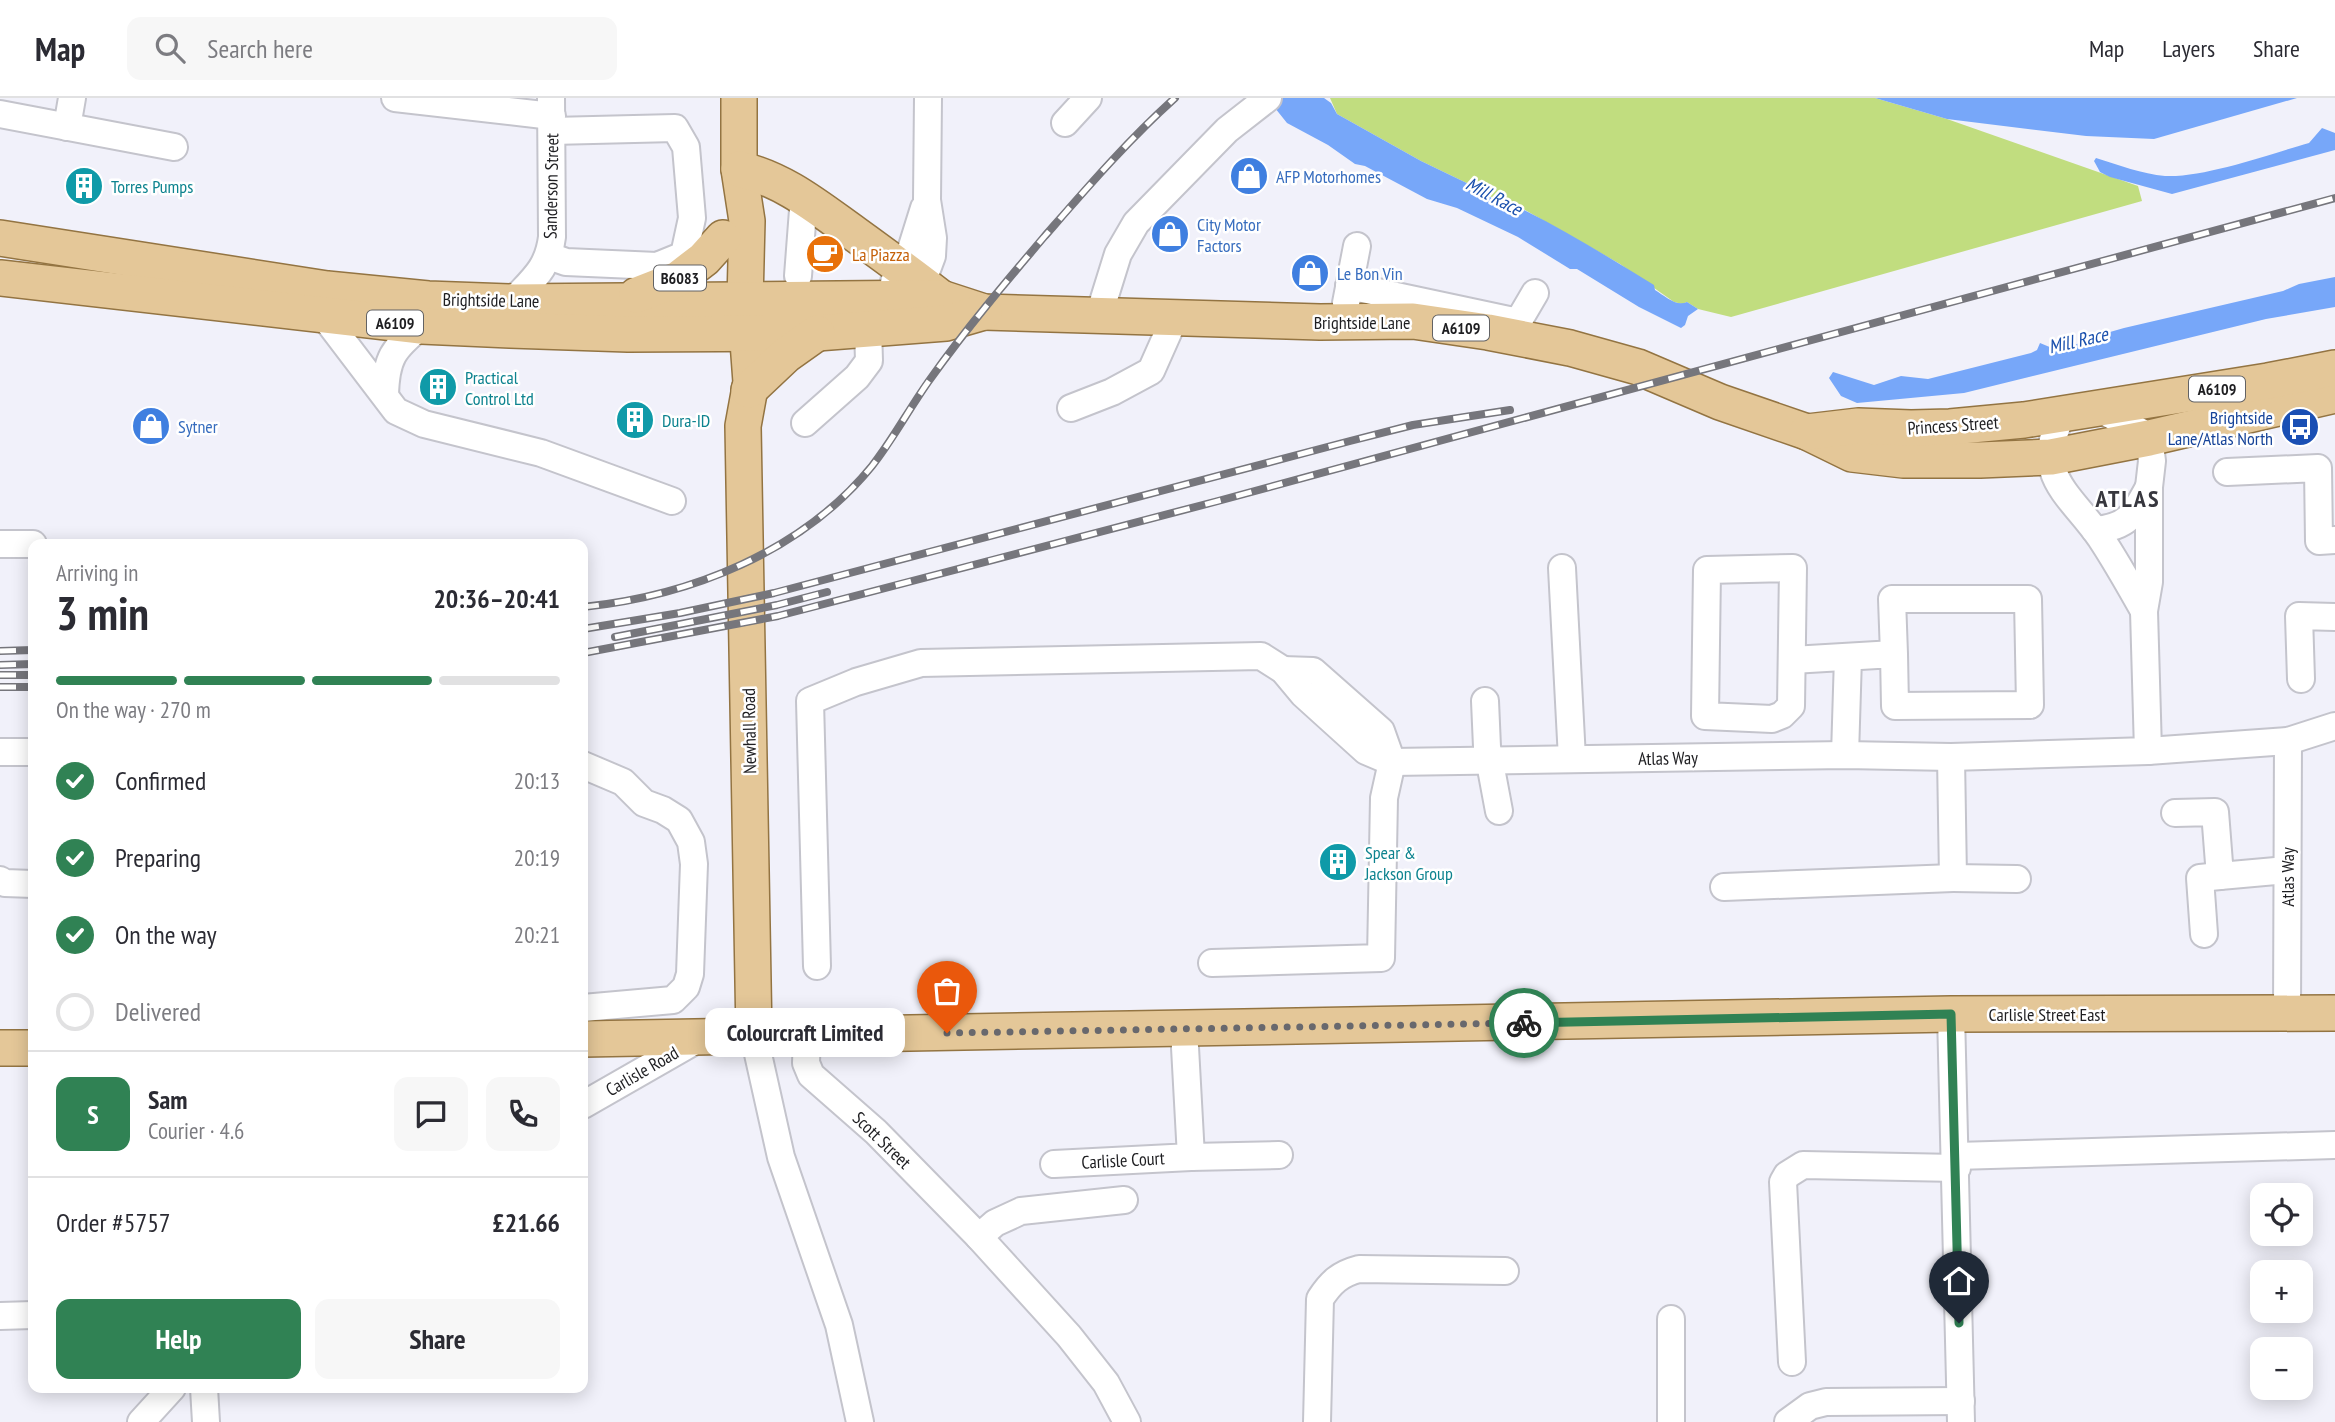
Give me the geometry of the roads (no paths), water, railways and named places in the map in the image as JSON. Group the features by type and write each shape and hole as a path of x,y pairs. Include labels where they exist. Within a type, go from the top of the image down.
{"main road":[{"name":"Newhall Road","path":"739,98 739,169 747,221 736,316 732,383 744,426"},
{"name":"Newhall Road","path":"739,169 725,212 723,238 749,390 744,426 754,1036"},
{"path":"739,169 776,180 804,197 919,287"},
{"name":"Brightside Lane","path":"0,238 327,289 428,299 512,302 625,301 736,316 817,332 875,318 919,287 984,312"},
{"name":"B6083","path":"625,301 678,279 704,259 723,238"},
{"name":"Brightside Lane","path":"0,278 421,326 628,334 736,316 875,318 946,323 984,312 1342,322 1413,321 1570,348 1638,367 1720,402 1807,432"},
{"path":"749,390 786,355 817,332"},
{"name":"Princess Street","path":"1807,432 1858,426 1950,427 2062,415 2335,368"},
{"name":"A6109","path":"1807,432 1852,454 1863,456 1903,460 2050,457 2149,438 2335,396"},
{"name":"Carlisle Street East","path":"588,1040 1951,1014 2335,1013"},
{"path":"0,1048 28,1048"}],"street":[{"path":"67,127 72,98"},
{"path":"395,98 676,128 686,148 692,218 684,255 657,267 566,262 550,246"},
{"path":"919,287 927,200 928,98"},
{"path":"1065,123 1087,98"},
{"path":"1099,315 1118,254 1131,229 1227,130 1261,102"},
{"path":"0,114 174,147"},
{"name":"Sanderson Street","path":"512,302 539,273 550,246 552,115"},
{"path":"798,276 804,197"},
{"path":"1342,322 1357,246"},
{"path":"1349,286 1518,322 1535,293"},
{"path":"323,315 396,411 424,424 541,453 672,502"},
{"path":"1071,408 1112,392 1151,371 1175,317"},
{"path":"805,423 857,377 869,360 875,318"},
{"path":"385,395 390,357 401,343 421,326"},
{"path":"2098,408 2133,425 2149,438 2152,461 2149,487 2149,583 2144,611 2148,751"},
{"path":"2062,415 2052,441 2050,457 2057,483 2095,530 2144,611"},
{"path":"2227,472 2319,468 2319,541 2335,540"},
{"path":"2095,530 2115,528 2126,523 2149,487"},
{"path":"0,544 28,544"},
{"path":"1562,568 1572,760"},
{"path":"1793,568 1792,660 1791,706 1782,715 1773,719 1706,716 1707,570 1793,568"},
{"path":"1892,599 2028,599 2030,705 1895,706 1894,654 1892,599"},
{"path":"2301,679 2299,616 2335,617"},
{"path":"1792,660 1894,654"},
{"path":"817,966 810,701 856,682 920,663 1261,656 1283,670 1303,694 1366,751 1403,762 1384,794 1381,958 1212,963"},
{"path":"1845,755 1848,657"},
{"path":"1485,701 1487,747 1499,811"},
{"name":"Atlas Way","path":"1403,762 1845,755 1951,757 2148,751 2288,741 2335,726"},
{"name":"Atlas Way","path":"2287,1014 2288,741"},
{"path":"0,752 28,752"},
{"path":"1951,757 1953,878"},
{"path":"588,767 623,782 644,803 679,820 691,842 694,864 690,974 686,987 673,1000 588,1008"},
{"path":"2175,813 2215,812 2220,876"},
{"path":"2204,934 2200,877 2287,870"},
{"path":"1724,887 1953,878 2017,879"},
{"path":"0,880 5,883 28,884"},
{"path":"1788,1422 1810,1406 1826,1402 1961,1411 1951,1014"},
{"path":"1184,1029 1191,1157"},
{"name":"Scott Street","path":"807,1035 806,1063 811,1075 876,1132 979,1237 1069,1336 1106,1383 1127,1422"},
{"path":"754,1036 781,1157 839,1325 860,1422"},
{"name":"Carlisle Road","path":"588,1102 701,1038"},
{"path":"1793,1362 1783,1182 1787,1175 1803,1165 1956,1162 2025,1154 2335,1145"},
{"name":"Carlisle Court","path":"1054,1164 1279,1154"},
{"path":"979,1237 995,1223 1021,1212 1124,1200"},
{"path":"1317,1422 1320,1299 1328,1286 1342,1274 1359,1269 1505,1271"},
{"path":"0,1316 28,1315"},
{"path":"1671,1319 1671,1422"},
{"path":"141,1422 167,1393"},
{"path":"204,1393 206,1422"}],"water":[{"path":"1267,98 1324,98 1331,103 1337,114 1488,196 1559,228 1654,285 1655,290 1671,300 1687,302 1698,309 1688,316 1681,328 1639,307 1577,269 1570,269 1518,237 1457,208 1427,199 1365,166 1355,164 1328,145 1287,123"},
{"path":"1875,98 2297,98 2154,139 2086,136 1947,119"},
{"path":"2322,128 2335,133 2335,150 2172,194 2110,177 2100,172 2094,161 2096,158 2139,171 2181,176 2237,164 2309,143"},
{"path":"2335,277 2335,307 2266,319 1964,393 1857,403 1841,396 1829,378 1833,372 1874,385 1901,376 1928,379 2031,353 2037,350 2040,343 2052,348 2071,347 2089,338 2124,328"}],"railway":[{"path":"588,606 663,592 741,565 778,546 812,523 844,496 888,445 931,378 1000,289 1108,165 1175,98"},
{"path":"588,652 778,616 1218,501 2335,198"},
{"path":"588,628 680,613 774,593 1413,425 1510,410"},
{"path":"615,637 777,605 827,592"},
{"path":"0,651 28,650"},
{"path":"0,665 28,664"},
{"path":"0,675 28,675"},
{"path":"0,687 28,687"}],"place":[{"name":"AFP Motorhomes","path":"1249,176"},
{"name":"Torres Pumps","path":"84,186"},
{"name":"City Motor Factors","path":"1170,234"},
{"name":"La Piazza","path":"825,254"},
{"name":"Le Bon Vin","path":"1310,273"},
{"name":"Practical Control Ltd","path":"438,387"},
{"name":"Dura-ID","path":"635,420"},
{"name":"Sytner","path":"151,426"},
{"name":"Brightside Lane/Atlas North","path":"2300,427"},
{"name":"Spear & Jackson Group","path":"1338,862"},
{"name":"Colourcraft Limited","path":"947,1033"}],"district":[{"name":"ATLAS","path":"2128,498"}],"water label":[{"name":"Mill Race","path":"1494,196"},
{"name":"Mill Race","path":"2078,340"}]}
